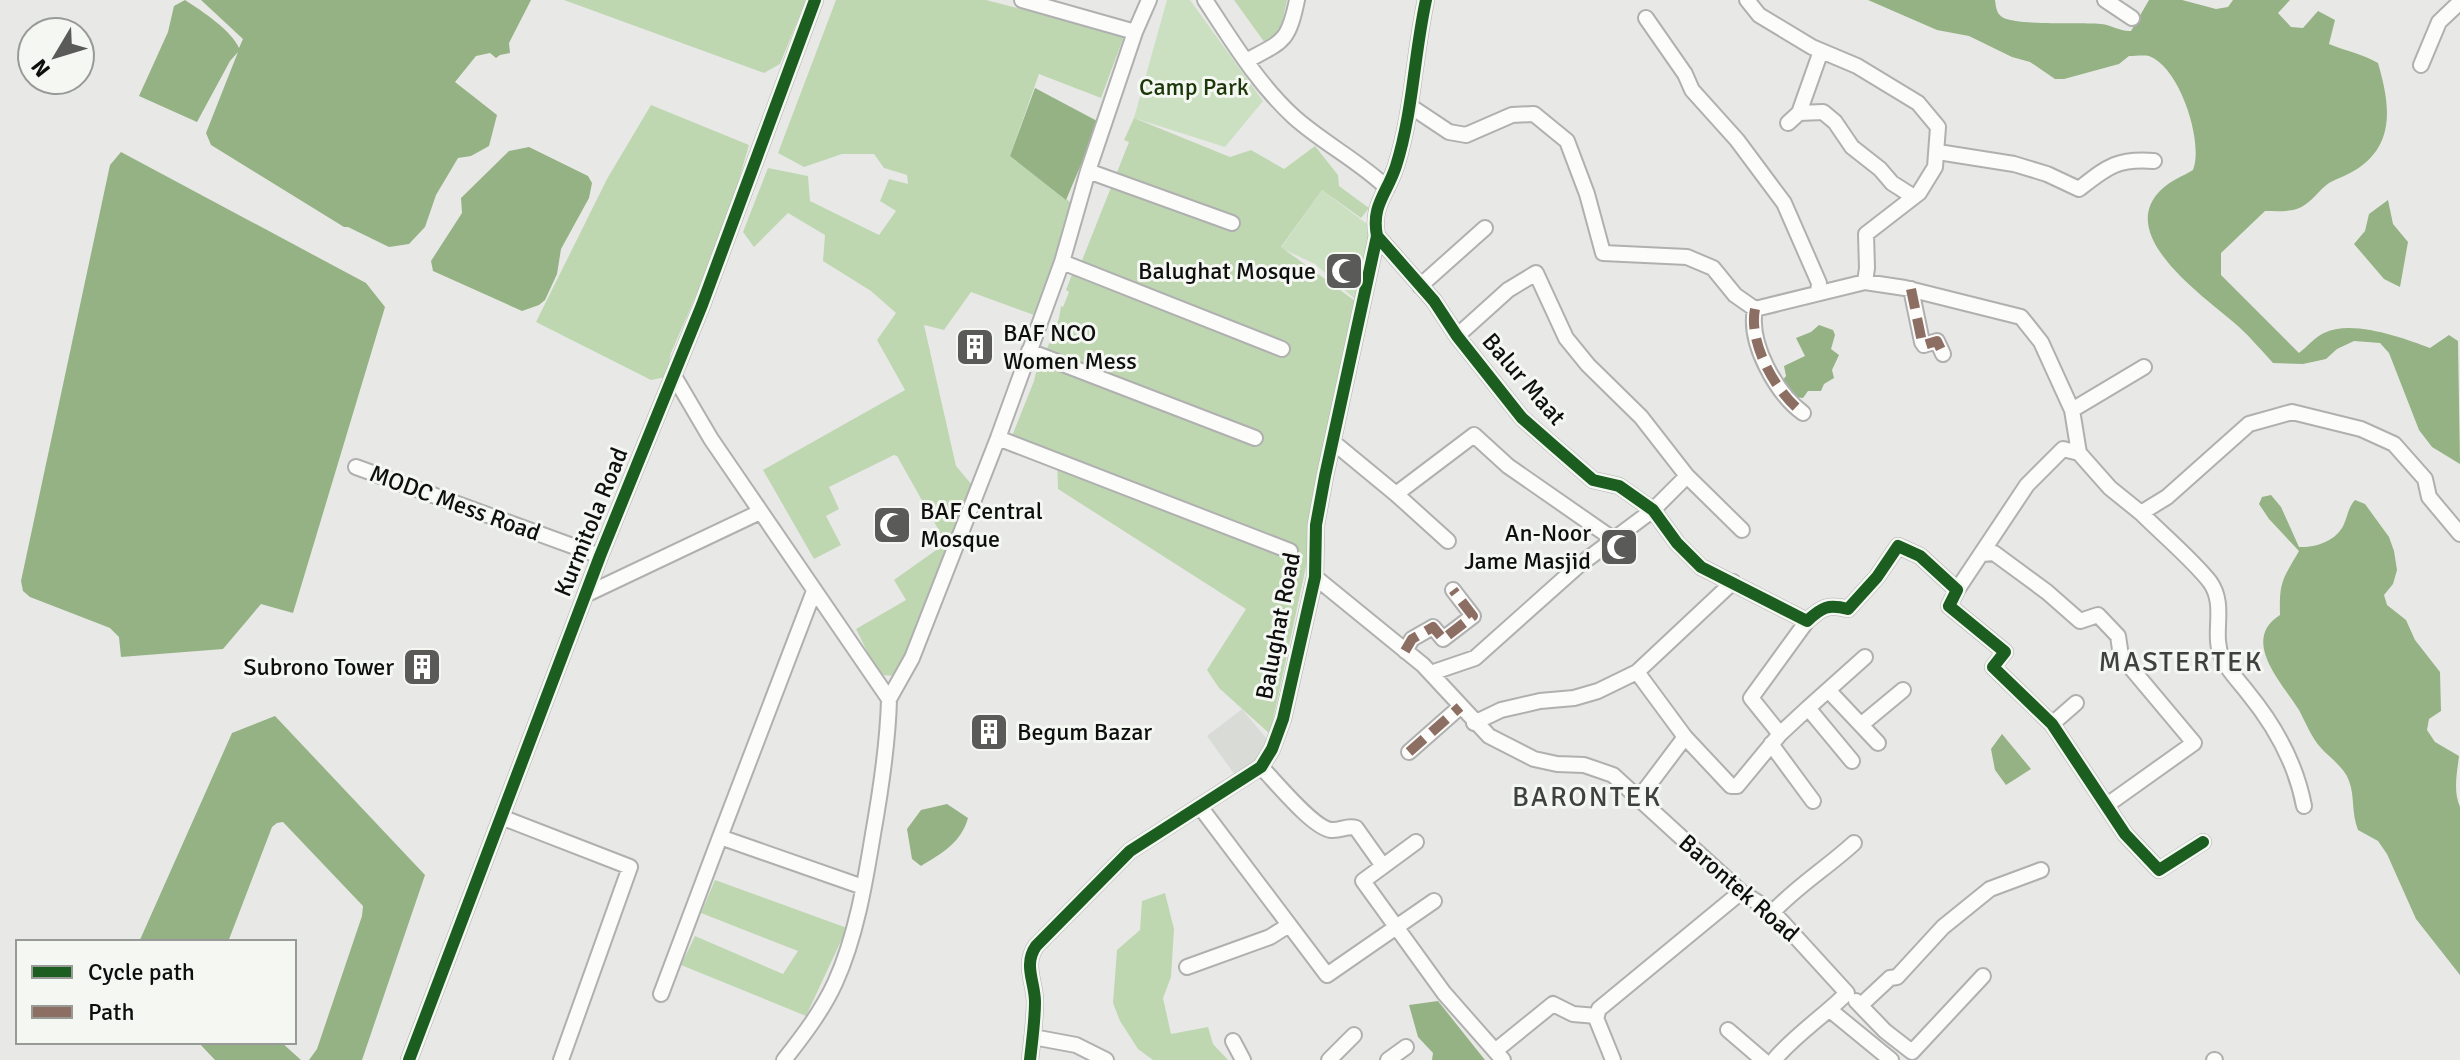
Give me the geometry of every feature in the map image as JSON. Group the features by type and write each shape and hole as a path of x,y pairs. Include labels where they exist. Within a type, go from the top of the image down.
{"street":[{"name":"Kurmitola Road","path":"409,1060 600,556 674,376 815,0"},
{"path":"1022,0 1135,32"},
{"path":"784,1060 821,1009 836,982 847,952 881,789 889,728 889,699 912,658 998,438 1062,262 1088,171 1135,32 1149,0"},
{"path":"1205,0 1259,80 1294,116 1387,188"},
{"path":"1246,61 1284,40 1291,27 1297,0"},
{"name":"Balughat Road","path":"1030,1060 1036,999 1029,969 1036,946 1130,851 1261,767 1272,749 1283,719 1315,577 1316,525 1377,236 1375,213 1396,166 1410,106 1426,0"},
{"path":"1747,0 1759,15 1821,51 1857,66 1918,103 1938,127 1935,167 1914,197 1866,234 1865,282"},
{"path":"2105,0 2132,18"},
{"path":"2421,65 2439,22 2460,2"},
{"path":"1646,18 1685,74 1692,90 1737,140 1784,203 1819,283 1818,293"},
{"path":"1821,51 1794,118 1823,112 1835,122 1852,147 1892,183 1914,197"},
{"path":"1410,106 1449,132 1466,135 1512,115 1534,114 1567,141 1587,194 1603,253 1687,257 1713,268 1735,295 1755,309 1865,282 1911,289 2021,317 2041,342 2072,410 2079,453 2110,488 2141,513 2210,583 2219,604 2216,641 2222,657 2295,767 2304,806"},
{"path":"1938,152 2014,164 2047,174 2079,189 2116,162 2131,159 2154,161"},
{"path":"1088,171 1232,223"},
{"path":"1420,286 1485,228"},
{"name":"Balur Maat","path":"1377,236 1420,286 1522,418 1593,480 1619,486 1653,510 1677,543 1713,576 1733,582 1807,621"},
{"path":"1062,262 1282,349"},
{"path":"1457,336 1508,290 1536,273 1566,338 1588,365 1641,417 1687,476 1742,530"},
{"path":"1911,289 1922,342 1924,345 1937,341 1943,354"},
{"path":"1755,309 1753,319 1757,347 1789,403 1803,413"},
{"path":"1029,351 1255,438"},
{"path":"2072,410 2144,367"},
{"path":"674,376 711,439 889,699"},
{"path":"2141,513 2167,497 2249,424 2292,412 2361,429 2394,444 2425,479 2429,497 2460,534"},
{"path":"1396,494 1474,435 1508,466 1613,539"},
{"path":"998,438 1290,551"},
{"path":"1333,442 1448,541"},
{"path":"2079,453 2063,449 2027,485 1949,606 2005,652 1993,667 2052,724 2125,834 2159,870 2203,842"},
{"name":"MODC Mess Road","path":"356,467 600,556"},
{"path":"1431,673 1475,658 1578,566 1653,510 1687,476"},
{"path":"585,595 760,512"},
{"path":"1813,801 1751,698 1807,621 1830,604 1848,609 1877,577 1898,546 1920,556 1957,590"},
{"path":"1982,554 1994,553 2080,621 2098,615 2118,636 2121,656 2194,743 2107,805"},
{"name":"Barontek Road","path":"1315,577 1431,673 1474,723 1504,745 1534,759 1584,765 1613,775 1741,892 1773,912 1847,993 1885,1031 1912,1052 1983,976"},
{"path":"1474,723 1501,710 1598,691 1637,672 1733,582"},
{"path":"1405,651 1412,639 1433,627 1443,639 1473,616 1453,590"},
{"path":"661,994 814,591"},
{"path":"1637,672 1685,737 1734,787 1775,739 1865,657"},
{"path":"1828,690 1878,743"},
{"path":"1862,724 1903,690"},
{"path":"2052,724 2076,703"},
{"path":"1409,752 1460,707"},
{"path":"1808,708 1852,761"},
{"path":"1639,798 1685,737"},
{"path":"1261,767 1318,824 1331,830 1356,828 1383,866"},
{"path":"1201,808 1327,975 1434,901"},
{"path":"501,817 630,867 561,1060"},
{"path":"720,837 863,887"},
{"path":"1416,842 1363,881 1444,993 1499,1056 1553,1004 1573,1014 1597,1016"},
{"path":"1773,912 1788,896 1854,843"},
{"path":"1861,1005 1890,978 1897,977 1943,927 1990,889 2041,870"},
{"path":"1613,1060 1597,1016 1599,1009 1741,892"},
{"path":"1187,967 1270,937 1289,925"},
{"path":"1774,1060 1793,1038 1847,993"},
{"path":"1830,1010 1845,1019 1891,1060"},
{"path":"1728,1030 1763,1060"},
{"path":"1329,1060 1354,1035"},
{"path":"1033,1037 1082,1047 1106,1060"},
{"path":"1233,1041 1243,1060"},
{"path":"1388,1060 1406,1047"}],"shaded area":[{"path":"185,0 223,28 239,48 243,39 201,0 531,0 509,43 510,53 496,58 490,53 476,56 455,82 497,115 489,146 471,156 458,158 436,195 425,227 409,244 389,247 344,227 211,145 206,133 238,52 197,122 139,96 168,32 174,6"},
{"path":"564,0 806,0 780,64 764,73"},
{"path":"836,0 986,0 1124,36 1101,98 1039,74 1010,156 1074,205 1034,315 971,292 944,330 924,325 956,466 972,485 899,676 879,675 856,629 906,600 894,580 946,543 897,456 829,487 839,509 826,516 841,545 814,559 763,470 905,390 877,340 896,313 871,291 823,261 825,235 788,213 754,247 743,232 768,168 808,176 810,201 879,235 896,211 880,201 889,179 908,184 907,175 884,168 874,154 842,154 804,167 778,153"},
{"path":"1234,0 1287,0 1278,42 1265,43"},
{"path":"1868,0 1995,0 1999,14 2009,20 2101,24 2127,31 2131,31 2149,0 2182,0 2216,9 2228,7 2233,0 2290,0 2278,13 2291,27 2303,28 2318,11 2335,20 2329,44 2378,63 2387,106 2387,120 2379,147 2370,159 2329,183 2302,207 2265,211 2221,253 2221,275 2299,353 2324,333 2335,329 2363,329 2430,348 2449,335 2458,341 2460,464 2432,447 2419,430 2389,353 2380,343 2354,341 2337,349 2326,359 2303,364 2273,363 2243,331 2171,266 2149,227 2150,207 2165,186 2193,170 2196,158 2187,107 2160,63 2149,56 2129,56 2119,64 2055,79 2030,62 2012,57 1969,36 1937,30"},
{"path":"1035,88 1099,122 1066,200 1010,156"},
{"path":"651,105 749,145 724,231 671,353 666,377 651,380 536,322 607,179"},
{"path":"1134,118 1230,157 1251,150 1284,169 1315,146 1338,175 1339,186 1369,208 1361,218 1322,190 1281,247 1362,306 1270,734 1219,688 1207,670 1246,609 1058,489 1057,455 1012,436 1069,292 1066,290 1073,272 1077,273 1129,142 1124,140"},
{"path":"529,147 588,176 592,183 589,198 561,249 557,274 545,300 522,311 433,271 431,261 462,213 461,198 509,151"},
{"path":"121,152 366,283 385,307 293,613 261,604 223,649 121,657 119,637 110,628 30,597 23,591 21,581 110,165"},
{"path":"2388,200 2393,224 2408,242 2400,287 2384,279 2354,244 2365,231 2369,214"},
{"path":"1819,325 1833,330 1835,335 1831,349 1839,355 1832,370 1834,378 1824,384 1821,391 1808,391 1803,398 1793,397 1782,381 1786,376 1784,366 1805,356 1796,338"},
{"path":"2271,495 2281,507 2299,547 2318,545 2336,535 2355,500 2365,504 2389,537 2397,570 2393,584 2384,595 2387,605 2406,620 2415,640 2440,672 2441,711 2429,719 2427,730 2435,742 2459,756 2456,788 2460,807 2460,975 2416,919 2378,841 2358,830 2347,776 2314,739 2268,662 2264,637 2269,625 2280,615 2283,581 2299,551 2259,504 2262,497"},
{"path":"1242,709 1271,744 1249,773 1235,775 1207,736"},
{"path":"275,716 425,875 362,1060 309,1060 317,1049 363,906 283,822 272,827 229,940 140,940 232,733"},
{"path":"2002,734 2031,769 2006,785 1995,770 1991,749"},
{"path":"947,804 968,818 965,827 950,846 921,866 912,859 907,829 921,810"},
{"path":"715,880 847,928 806,1016 681,965 695,936 783,974 798,951 701,913"},
{"path":"1165,893 1174,929 1171,977 1163,998 1171,1034 1208,1027 1213,1044 1228,1060 1153,1060 1138,1049 1120,1021 1113,1003 1117,950 1140,930 1142,901"},
{"path":"1438,1001 1485,1060 1432,1060 1433,1053 1418,1037 1409,1005"},
{"path":"200,1044 283,1044 301,1060 215,1060"}],"green space":[{"name":"Camp Park","path":"1167,0 1190,0 1263,101 1225,147 1134,118"},
{"path":"1322,190 1371,227 1356,300 1315,264 1281,248"}],"marked path":[{"path":"1911,289 1922,342 1924,345 1937,341 1943,354"},
{"path":"1755,309 1756,337 1766,366 1783,393 1803,413"},
{"path":"1405,651 1412,639 1433,627 1443,639 1473,616 1453,590"},
{"path":"1409,752 1460,707"}],"cycle path":[{"path":"409,1060 600,556 702,305 815,0"},
{"path":"1030,1060 1035,1002 1030,960 1036,946 1130,851 1261,767 1272,749 1283,719 1315,577 1316,525 1325,476 1377,236 1376,216 1402,146 1426,0"},
{"path":"1377,236 1434,301 1457,336 1522,418 1593,480 1619,486 1653,510 1677,543 1701,567 1807,621 1826,608 1848,609 1877,577 1898,546 1920,556 1957,590 1949,606 2005,652 1993,667 2052,724 2125,834 2159,870 2203,842"}],"place":[{"name":"Balughat Mosque","path":"1344,271"},
{"name":"BAF NCO Women Mess","path":"975,347"},
{"name":"BAF Central Mosque","path":"892,525"},
{"name":"An-Noor Jame Masjid","path":"1619,547"},
{"name":"Subrono Tower","path":"422,667"},
{"name":"Begum Bazar","path":"989,732"}],"district":[{"name":"MASTERTEK","path":"2181,662"},
{"name":"BARONTEK","path":"1587,797"}]}
